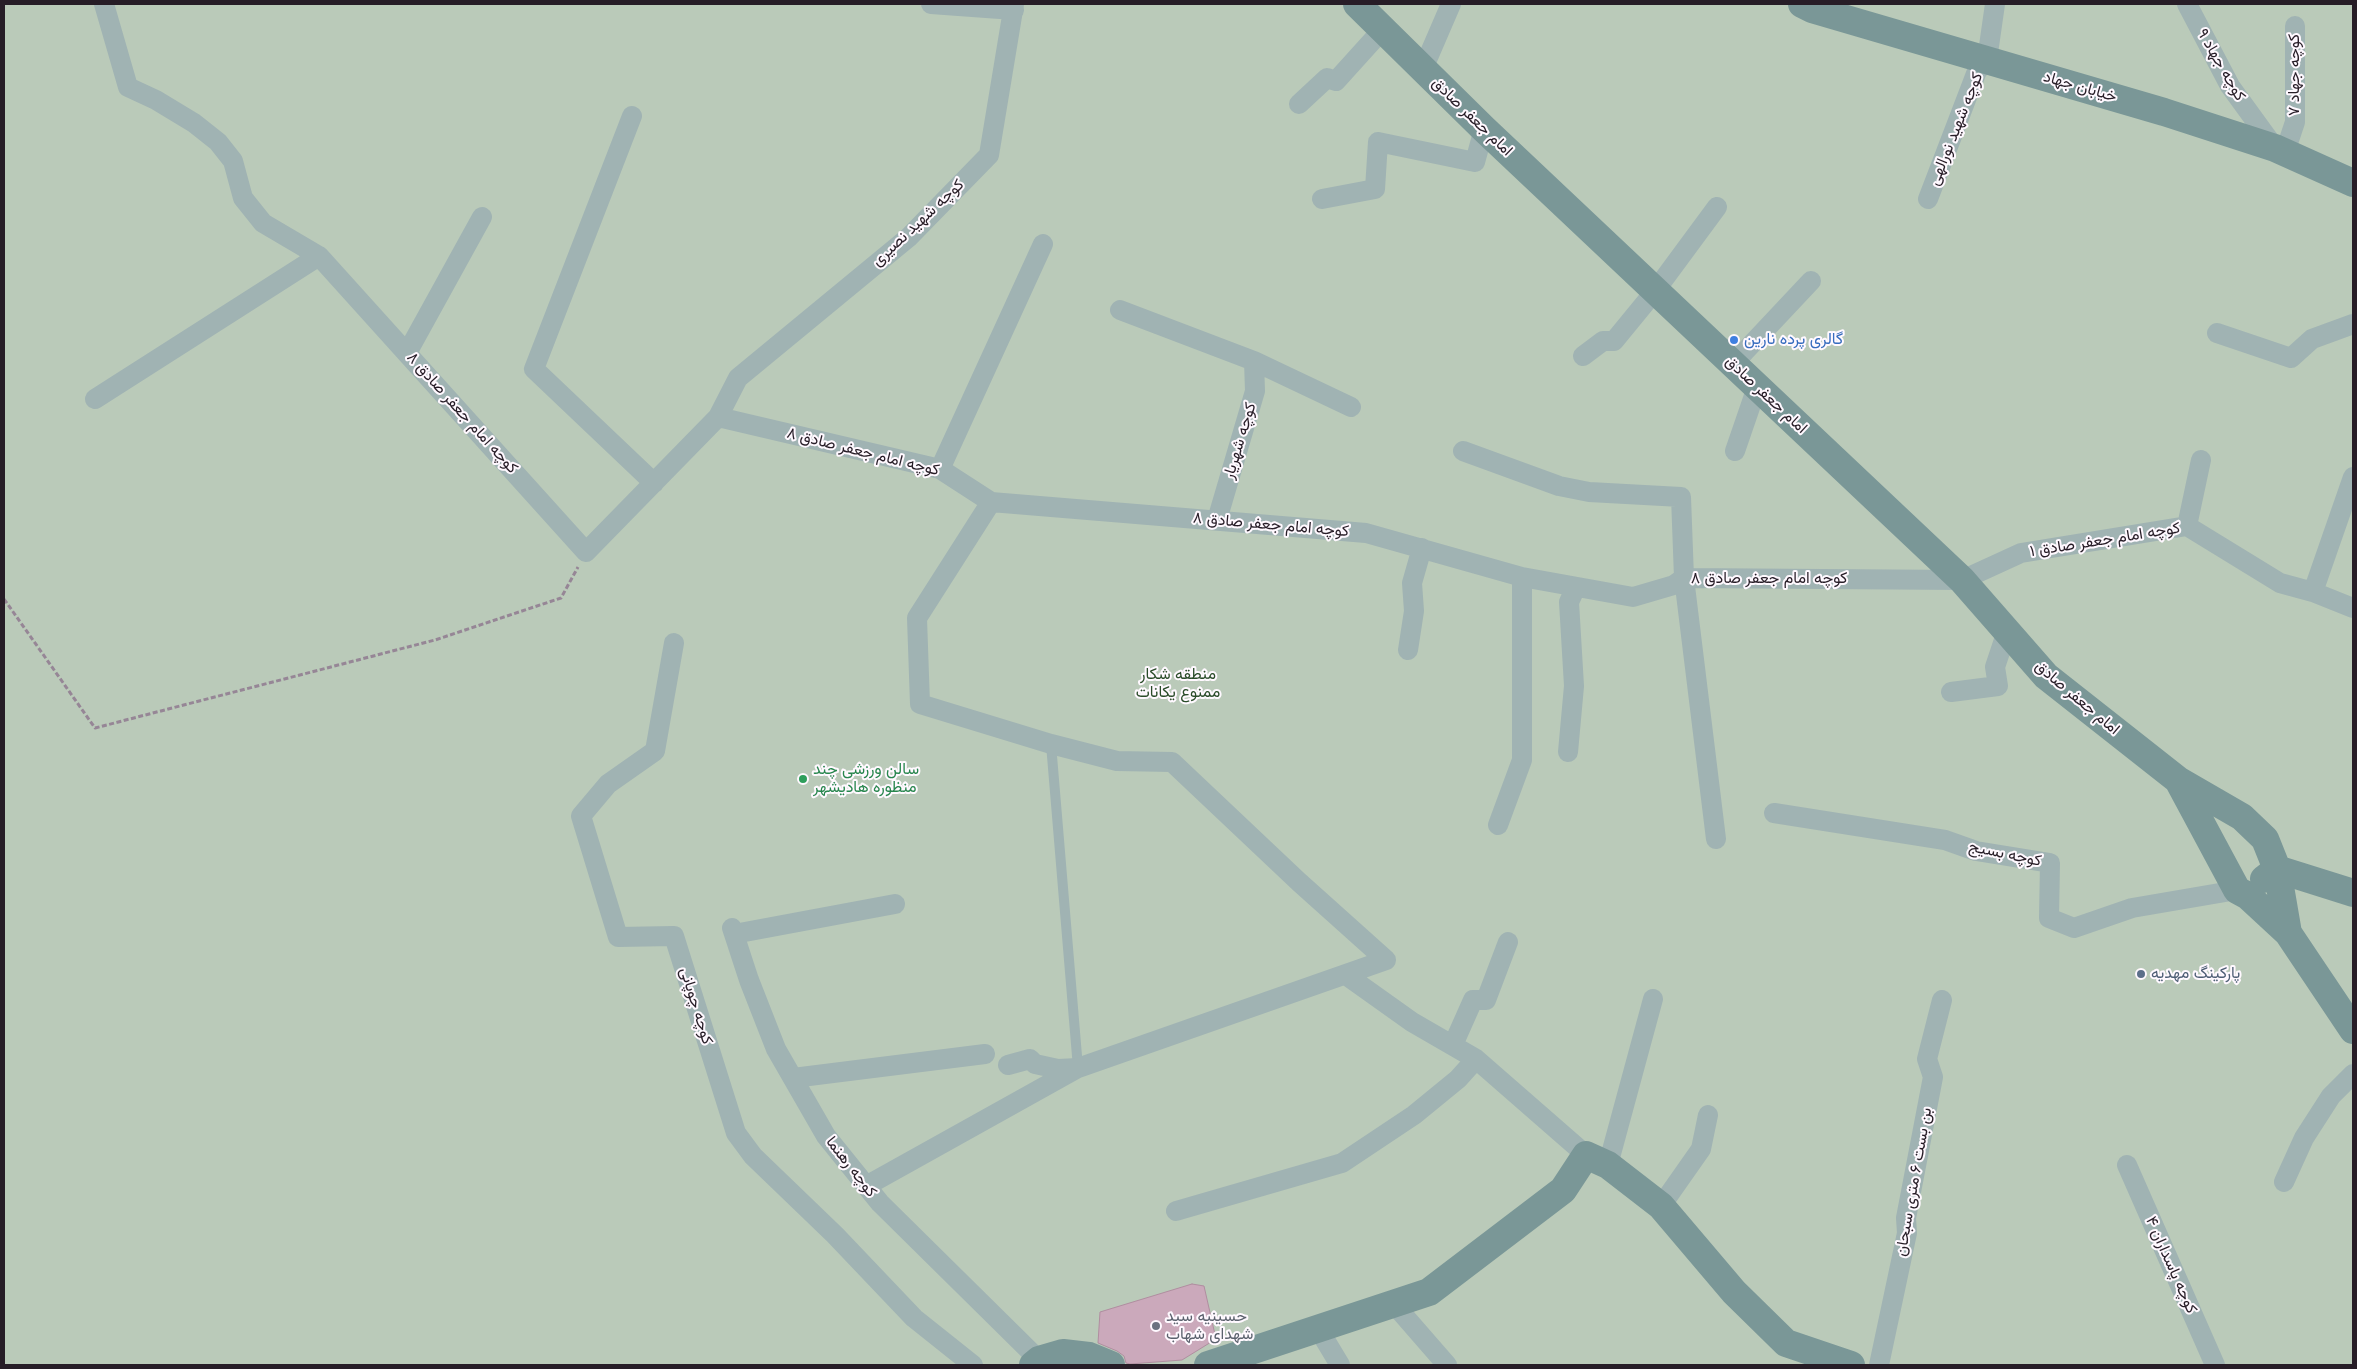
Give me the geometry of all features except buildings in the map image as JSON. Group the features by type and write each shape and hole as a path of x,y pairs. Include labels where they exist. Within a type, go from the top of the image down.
{"main road":[{"name":"امام جعفر صادق","path":"1357,4 1484,129 1962,580 2046,676 2178,780"},
{"name":"خیابان جهاد","path":"1802,4 1840,10 1987,60 2164,112 2280,150 2353,183"},
{"path":"2178,780 2242,817 2266,839 2277,869 2288,933"},
{"path":"2178,780 2237,890 2248,896 2288,933 2353,1030"},
{"path":"2211,840 2208,833 2214,816 2242,817"},
{"path":"2237,890 2249,890 2277,869"},
{"path":"2277,869 2353,893"},
{"path":"1208,1365 1319,1330 1429,1292 1562,1190 1597,1160 1661,1206 1734,1292 1786,1343 1838,1363"},
{"path":"1036,1362 1063,1353 1089,1356 1111,1365"}],"street":[{"name":"کوچه امام جعفر صادق ۸","path":"104,4 128,87 156,100 194,123 218,142 232,161 243,198 263,223 319,256 586,552"},
{"path":"931,4 1014,7"},
{"path":"1423,69 1451,4"},
{"path":"1987,60 1995,4"},
{"name":"کوچه جهاد ۹","path":"2187,4 2230,86 2280,150"},
{"name":"کوچه شهید نصیری","path":"718,417 738,378 909,237 989,155 1014,7"},
{"name":"کوچه جهاد ۷","path":"2280,150 2295,122 2295,26"},
{"path":"1299,104 1327,78 1336,81 1383,29"},
{"name":"کوچه شهید نورالهی","path":"1928,199 1977,71 1987,60"},
{"path":"632,116 534,369 654,483"},
{"path":"1322,199 1375,189 1378,142 1475,162 1484,129"},
{"path":"1583,356 1603,341 1614,341 1656,291 1717,207"},
{"path":"407,353 482,217"},
{"path":"940,469 1043,244"},
{"path":"95,399 319,256"},
{"path":"1733,364 1811,281"},
{"path":"1120,310 1254,360 1351,407"},
{"path":"2217,333 2291,358 2312,340 2353,324"},
{"name":"کوچه شهریار","path":"1217,520 1255,391 1254,360"},
{"path":"1735,451 1757,387"},
{"name":"کوچه امام جعفر صادق ۸","path":"718,417 940,469 991,502 1366,533 1522,577 1632,597 1674,585 1684,578 1962,580"},
{"path":"586,552 718,417"},
{"path":"1462,451 1559,486 1589,492 1681,497 1684,578 1716,839"},
{"path":"2188,526 2201,460"},
{"path":"2313,592 2353,476"},
{"path":"866,1186 1078,1068 1386,960 1298,882 1172,762 1118,761 1051,744 920,704 917,618 991,502"},
{"name":"کوچه امام جعفر صادق ۱","path":"1962,580 2021,553 2188,526 2280,583 2313,592 2353,608"},
{"path":"1408,650 1414,611 1412,583 1422,548"},
{"path":"1498,825 1522,760 1522,577"},
{"path":"1568,752 1574,686 1569,602 1576,587"},
{"path":"1951,692 1998,686 1995,667 2006,631"},
{"name":"کوچه چوپانی","path":"674,643 655,751 608,784 581,816 618,936 674,936 736,1133 753,1156 835,1235 914,1318 973,1365"},
{"name":"کوچه بسیج","path":"1774,813 1945,840 1976,851 2050,863 2049,918 2074,928 2132,908 2237,890"},
{"name":"کوچه رهنما","path":"895,904 733,931 776,1049 826,1136 880,1203 1036,1362"},
{"path":"1453,1045 1473,1000 1486,1000 1508,942"},
{"path":"1346,975 1412,1022 1476,1059 1597,1160 1653,999"},
{"name":"بن بست ۶ متری سبحان","path":"1879,1365 1907,1233 1906,1218 1933,1077 1927,1059 1942,1000"},
{"path":"792,1078 985,1054"},
{"path":"1008,1065 1030,1059 1035,1064 1058,1069 1078,1068"},
{"path":"1176,1211 1342,1163 1414,1115 1458,1079 1476,1059"},
{"path":"2284,1182 2304,1138 2330,1096 2353,1074"},
{"path":"1661,1206 1701,1149 1708,1114"},
{"name":"کوچه پاسداران ۴","path":"2127,1165 2215,1365"},
{"path":"1393,1303 1447,1365"},
{"path":"1319,1330 1340,1365"}],"lane":[{"path":"1051,744 1078,1068"}],"path":[{"path":"4,599 96,728 436,640 562,598 586,552"}],"green space":[{"name":"منطقه شکار ممنوع یکانات","path":"4,4 2353,4 2353,1365 4,1365"}],"place":[{"name":"گالری پرده نارین","path":"1734,340"},
{"name":"سالن ورزشی چند منظوره هادیشهر","path":"803,779"},
{"name":"پارکینگ مهدیه","path":"2141,974"},
{"name":"حسینیه سید شهدای شهاب","path":"1156,1326"}]}
